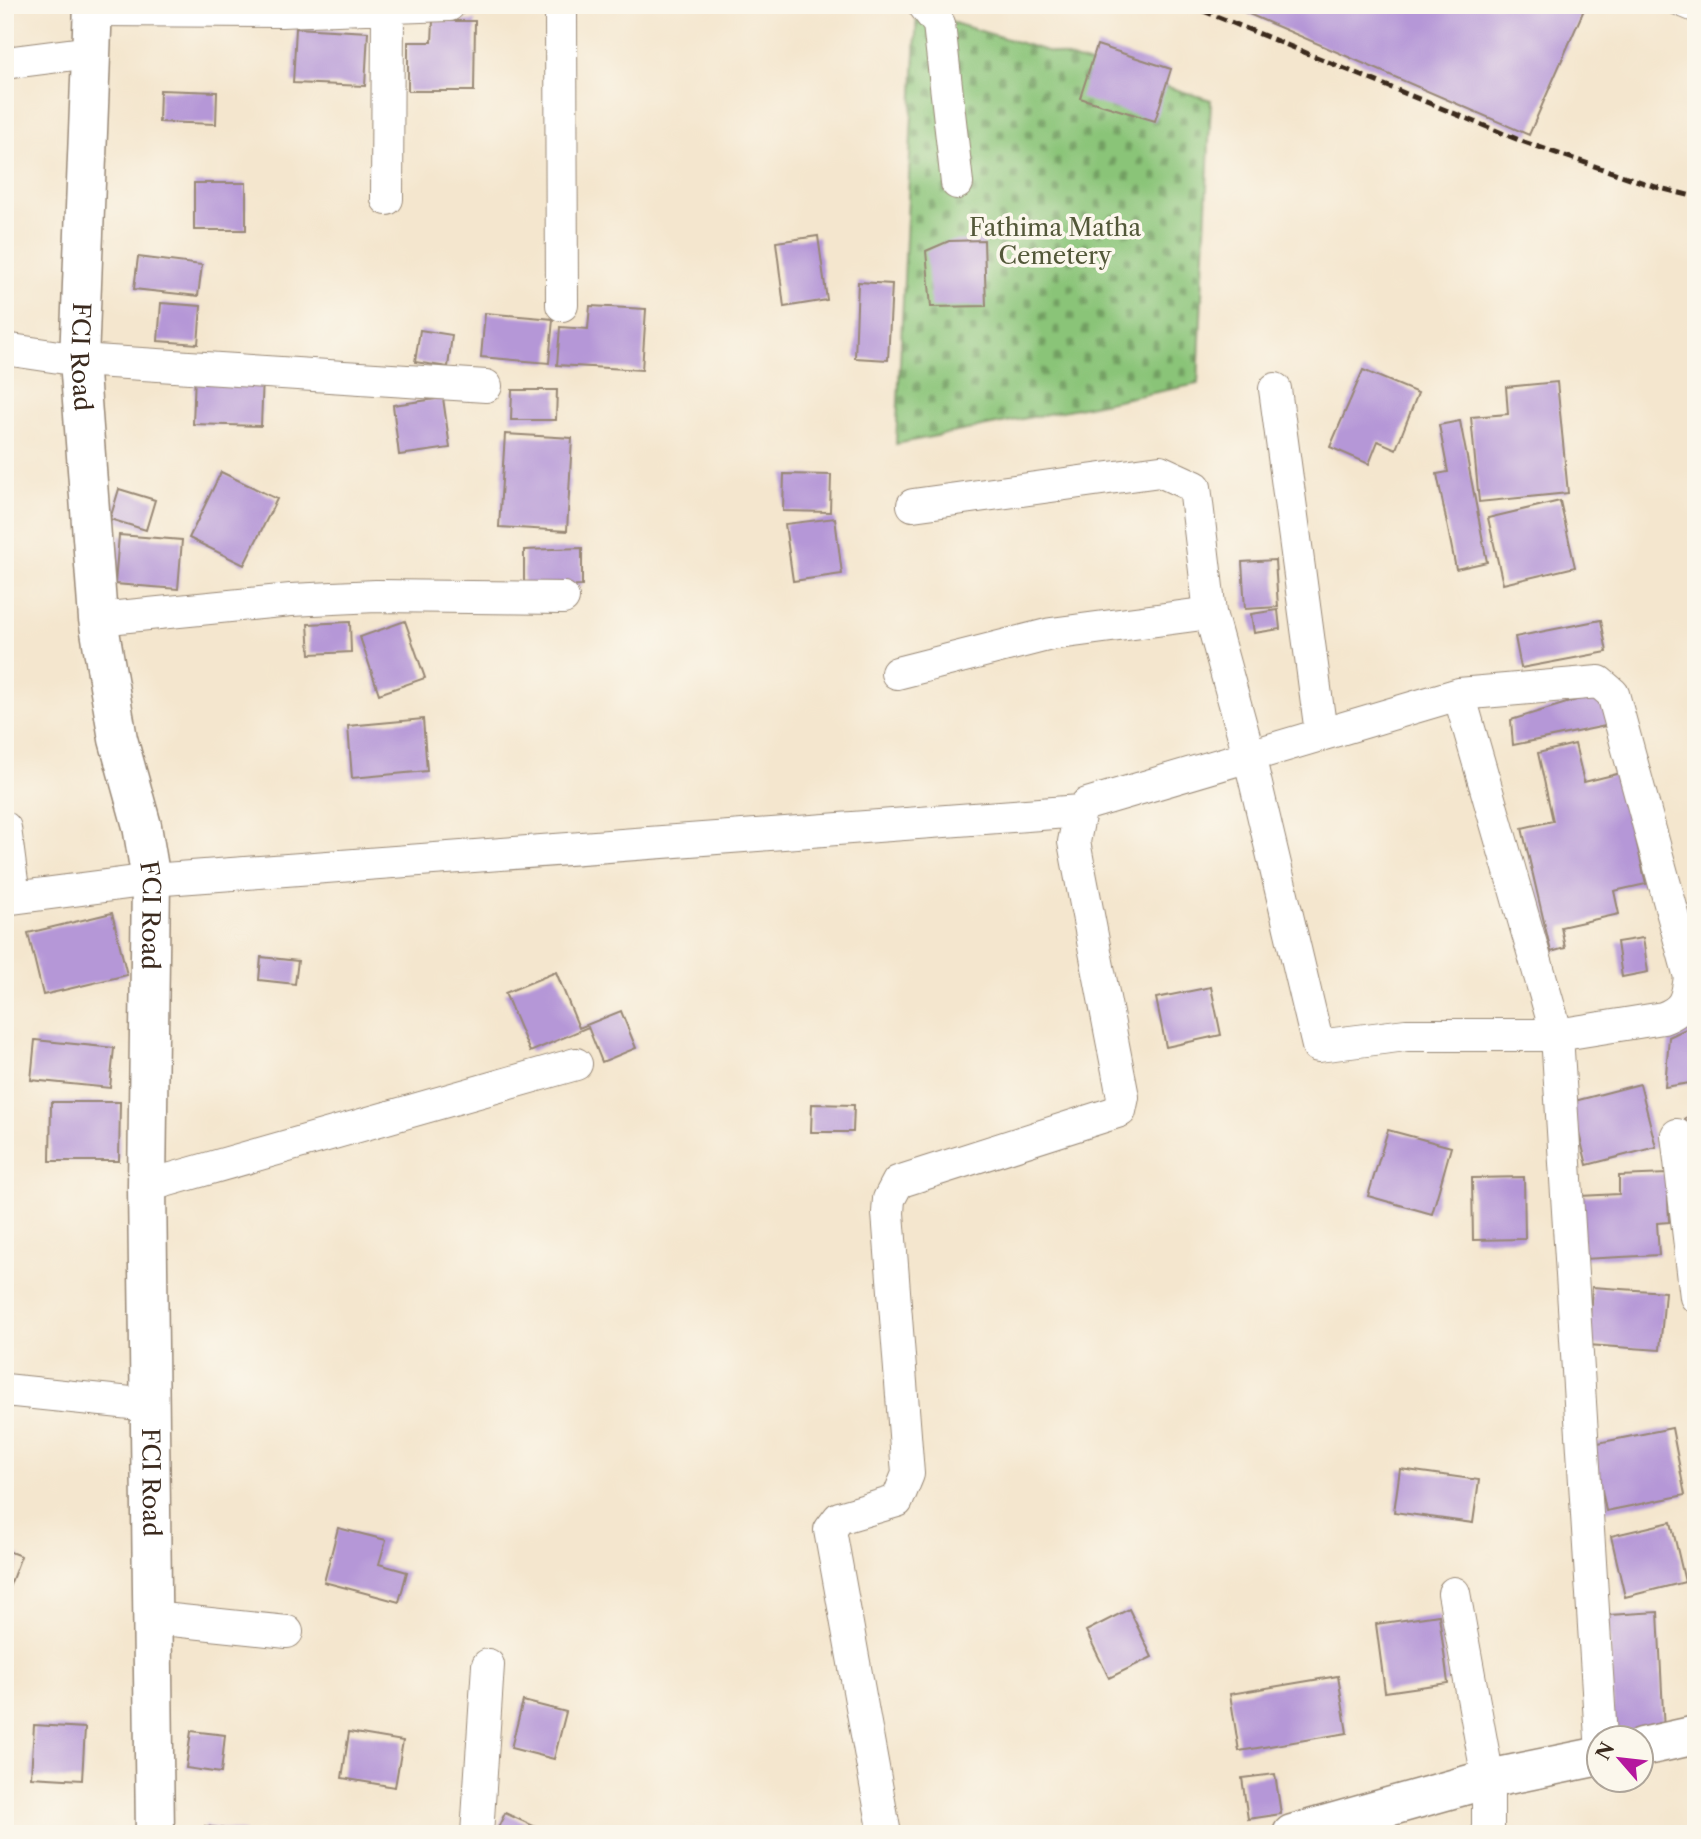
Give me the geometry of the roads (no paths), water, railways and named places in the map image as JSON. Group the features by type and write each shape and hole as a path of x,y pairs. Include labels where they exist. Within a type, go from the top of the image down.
{"street":[{"path":"93,8 449,5"},
{"path":"561,5 562,305"},
{"path":"924,5 939,24 957,183"},
{"path":"387,199 388,7"},
{"name":"FCI Road","path":"93,8 79,360 98,620 118,739 142,826 151,880 147,1185 155,1834"},
{"path":"5,64 91,52"},
{"path":"5,349 79,360 486,386"},
{"path":"1275,389 1321,733"},
{"path":"885,1834 830,1530 839,1518 897,1501 908,1474 891,1281 889,1199 898,1182 1120,1111 1123,1097 1074,842 1080,811 1087,804 1249,755 1321,733 1459,694 1589,680 1606,686 1613,694 1690,977 1687,1000 1678,1012 1663,1018 1558,1035 1406,1035 1318,1046 1249,755 1210,613 1195,487 1160,471 914,505"},
{"path":"98,620 291,600 364,597 563,598"},
{"path":"897,673 1051,634 1210,613"},
{"path":"1459,694 1558,1035 1600,1724"},
{"path":"5,828 10,898 151,880 1080,811"},
{"path":"147,1185 576,1064"},
{"path":"1676,1135 1696,1297"},
{"path":"5,1390 150,1405"},
{"path":"1454,1593 1488,1779 1488,1834"},
{"path":"153,1618 287,1632"},
{"path":"477,1834 488,1665"},
{"path":"1656,1744 1696,1735"},
{"path":"1292,1834 1488,1779 1586,1759"}],"lane":[{"path":"1672,5 1696,15"}],"railway":[{"path":"1189,5 1524,142 1656,187 1696,197"}],"park label":[{"name":"Fathima Matha Cemetery","path":"1055,242"}]}
